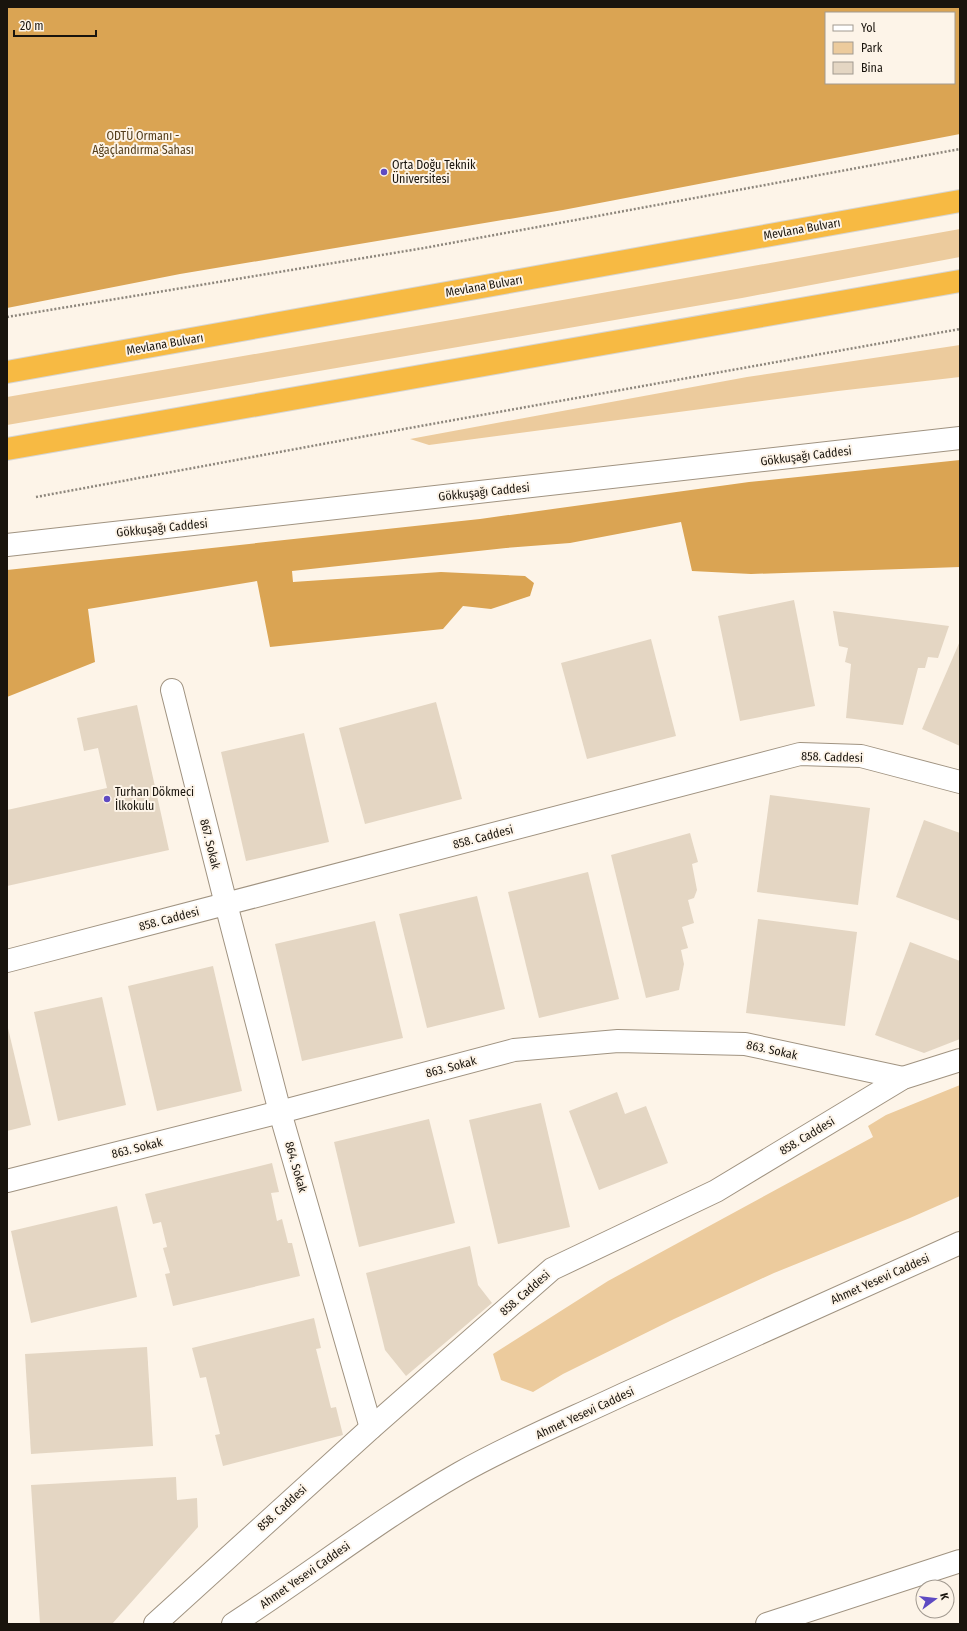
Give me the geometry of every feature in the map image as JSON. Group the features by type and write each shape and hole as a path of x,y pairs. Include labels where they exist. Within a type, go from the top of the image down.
{"highway":[{"name":"Mevlana Bulvarı","path":"7,372 960,200"},
{"path":"7,449 960,281"}],"street":[{"name":"Gökkuşağı Caddesi","path":"7,545 960,438"},
{"name":"867. Sokak","path":"172,690 226,904"},
{"name":"858. Caddesi","path":"7,961 800,754 861,756 960,782"},
{"name":"864. Sokak","path":"226,904 280,1112 370,1428"},
{"name":"863. Sokak","path":"7,1181 280,1112 514,1050 618,1042 745,1044 903,1078"},
{"name":"858. Caddesi","path":"155,1624 370,1428 552,1270 716,1191 903,1078 960,1060"},
{"name":"Ahmet Yesevi Caddesi","path":"233,1624 410,1503 461,1472 514,1445 698,1360 960,1243"},
{"path":"767,1624 960,1561"}],"path":[{"path":"7,317 424,248 960,149"},
{"path":"36,498 428,424 960,329"}],"green space":[{"name":"ODTÜ Ormanı - Ağaçlandırma Sahası","path":"7,7 960,7 960,134 563,210 180,274 7,308"},
{"path":"960,229 960,257 742,298 7,425 7,397 457,319"},
{"path":"960,345 960,377 838,391 429,445 410,439 747,377"},
{"path":"960,460 960,567 751,574 692,571 681,522 570,543 506,548 292,571 293,582 441,572 525,576 534,583 530,596 491,609 463,606 443,629 270,647 257,581 88,609 95,662 7,697 7,570 480,519 749,482"},
{"path":"960,1085 960,1196 910,1218 774,1273 674,1319 563,1374 533,1392 501,1380 493,1354 608,1281 873,1137 868,1126 886,1115"}],"building":[{"path":"794,600 815,706 740,721 718,616"},
{"path":"833,611 949,626 938,658 928,657 925,668 918,668 903,725 846,718 851,664 845,662 848,648 839,646"},
{"path":"651,639 676,736 587,759 561,663"},
{"path":"960,641 960,746 922,729"},
{"path":"436,702 462,799 365,824 339,728"},
{"name":"Turhan Dökmeci İlkokulu","path":"137,705 169,850 7,886 7,810 107,788 98,748 84,751 77,718"},
{"path":"304,733 329,842 246,861 221,752"},
{"path":"770,795 870,808 858,905 757,892"},
{"path":"924,820 960,833 960,921 896,897"},
{"path":"690,833 698,862 692,864 697,890 694,898 688,900 694,923 682,927 688,948 681,950 684,964 679,990 646,998 611,855"},
{"path":"588,872 619,999 539,1018 508,892"},
{"path":"477,896 505,1009 427,1028 399,914"},
{"path":"758,919 857,932 845,1026 746,1013"},
{"path":"375,921 403,1038 302,1061 275,944"},
{"path":"910,942 960,961 960,1039 924,1053 875,1035"},
{"path":"213,966 242,1091 157,1111 128,986"},
{"path":"102,997 126,1105 58,1121 34,1012"},
{"path":"7,1024 31,1125 7,1131"},
{"path":"617,1092 625,1114 646,1106 668,1163 599,1190 569,1111"},
{"path":"541,1103 570,1227 498,1244 469,1120"},
{"path":"429,1119 455,1223 359,1247 334,1142"},
{"path":"272,1163 279,1192 271,1193 277,1221 282,1219 288,1243 292,1243 300,1276 173,1306 165,1274 170,1273 163,1248 167,1247 161,1222 153,1224 145,1194"},
{"path":"117,1206 137,1297 31,1323 11,1231"},
{"path":"470,1246 478,1285 492,1303 406,1376 385,1350 366,1273"},
{"path":"314,1318 321,1348 316,1349 331,1408 336,1407 343,1435 223,1466 215,1435 220,1434 206,1377 200,1378 192,1348"},
{"path":"147,1347 153,1446 31,1454 25,1354"},
{"path":"176,1477 177,1500 197,1498 198,1527 112,1624 40,1624 31,1485"}],"place":[{"name":"Orta Doğu Teknik Üniversitesi","path":"384,172"},
{"name":"Turhan Dökmeci İlkokulu","path":"107,799"}]}
